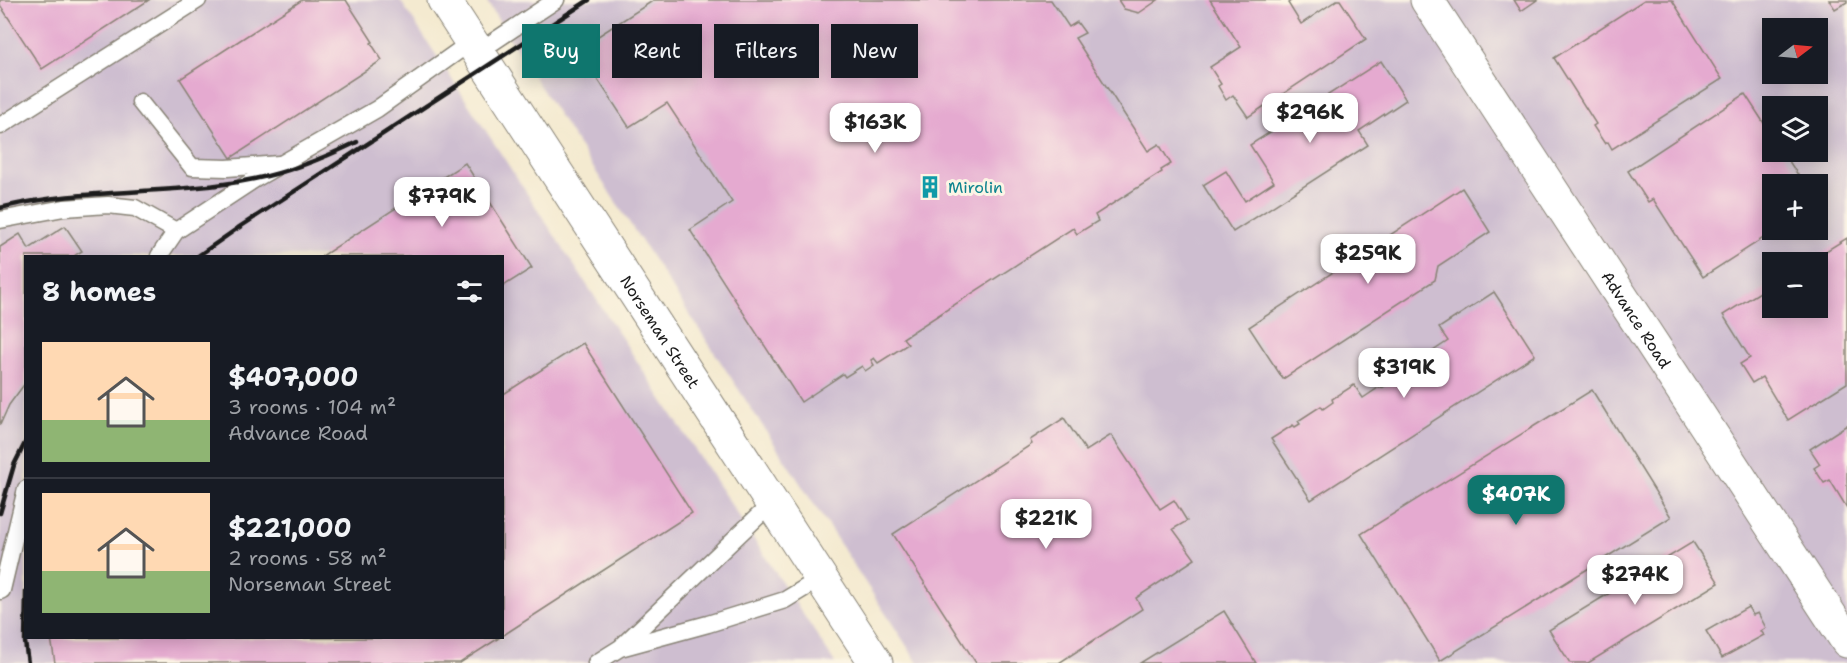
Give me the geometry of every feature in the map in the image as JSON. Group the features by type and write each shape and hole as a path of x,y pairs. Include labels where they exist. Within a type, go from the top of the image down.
{"street":[{"name":"Norseman Street","path":"444,0 876,663"},
{"name":"Advance Road","path":"1427,0 1847,641"}],"lane":[{"path":"0,126 198,0"},
{"path":"160,255 176,231 255,179 556,0"},
{"path":"140,102 192,167 227,168 283,163"},
{"path":"0,220 64,208 108,205 135,208 176,231"},
{"path":"0,591 24,497"},
{"path":"596,663 620,648 772,503"},
{"path":"620,648 785,600 821,578"}],"shaded area":[{"path":"0,0 400,0 835,663 0,663"},
{"path":"486,0 1847,0 1847,663 918,663 534,78 600,78 600,24 522,24 522,59"}],"building":[{"path":"0,0 149,0 42,69 0,5"},
{"path":"302,0 346,0 382,60 231,158 180,79"},
{"name":"Mirolin","path":"654,0 1051,0 1069,27 1077,22 1085,33 1075,38 1148,151 1159,144 1171,164 1095,215 1098,221 1077,234 1073,228 903,338 908,344 878,363 874,358 871,360 874,365 865,371 862,366 845,377 843,374 801,402 690,230 732,202 667,103 629,127 597,78 600,78 600,35 612,27 612,78 702,78 702,24 617,24"},
{"path":"1118,0 1158,0 1139,13 1124,9"},
{"path":"1210,0 1292,0 1288,3 1301,24 1340,0 1366,39 1248,117 1233,95 1226,100 1218,86 1221,84 1210,67 1241,47"},
{"path":"1514,0 1537,0 1521,11"},
{"path":"1644,0 1672,0 1722,79 1612,149 1608,142 1605,144 1593,126 1596,124 1554,58"},
{"path":"1829,0 1847,0 1847,2 1835,9"},
{"path":"1381,61 1406,100 1359,131 1368,145 1233,232 1203,185 1226,171 1245,201 1274,182 1250,145"},
{"path":"1745,94 1762,120 1762,162 1790,162 1797,174 1762,174 1762,239 1703,277 1653,199 1648,202 1628,171"},
{"path":"465,163 532,268 504,286 504,255 324,255"},
{"path":"1462,188 1490,232 1438,266 1435,280 1283,379 1249,327"},
{"path":"65,226 82,251 76,255 24,255 24,385 9,405 0,425 0,247 20,234 29,249"},
{"path":"1847,238 1847,383 1788,420 1762,377 1752,383 1740,364 1750,358 1723,315 1762,291 1762,318 1828,318 1828,252 1824,252"},
{"path":"1494,292 1535,355 1311,500 1271,439 1293,425 1295,427 1300,424 1298,421 1321,406 1323,409 1333,402 1332,399 1354,385 1363,398 1381,386 1382,388 1415,363 1416,365 1426,359 1424,357 1448,341 1439,328"},
{"path":"583,343 692,513 504,635 504,394"},
{"path":"1592,390 1671,517 1440,661 1361,534"},
{"path":"1064,418 1086,451 1111,435 1160,509 1174,500 1187,521 1173,529 1195,559 1136,598 1142,609 1059,663 976,663 893,534 1032,444 1030,440"},
{"path":"1847,425 1847,508 1830,480 1824,483 1814,468 1820,464 1810,449"},
{"path":"1693,542 1719,583 1588,663 1570,663 1549,630"},
{"path":"1748,607 1753,615 1758,613 1766,628 1761,631 1764,635 1722,658 1706,631"},
{"path":"1224,611 1256,663 1140,663"},
{"path":"51,639 497,639 460,663 55,663"}],"railway":[{"path":"199,255 589,0"},
{"path":"0,208 63,197 191,188 254,179 307,164 357,142"},
{"path":"0,513 14,465 24,445"},
{"path":"25,639 28,663"}],"place":[{"name":"Mirolin","path":"930,187"}]}
